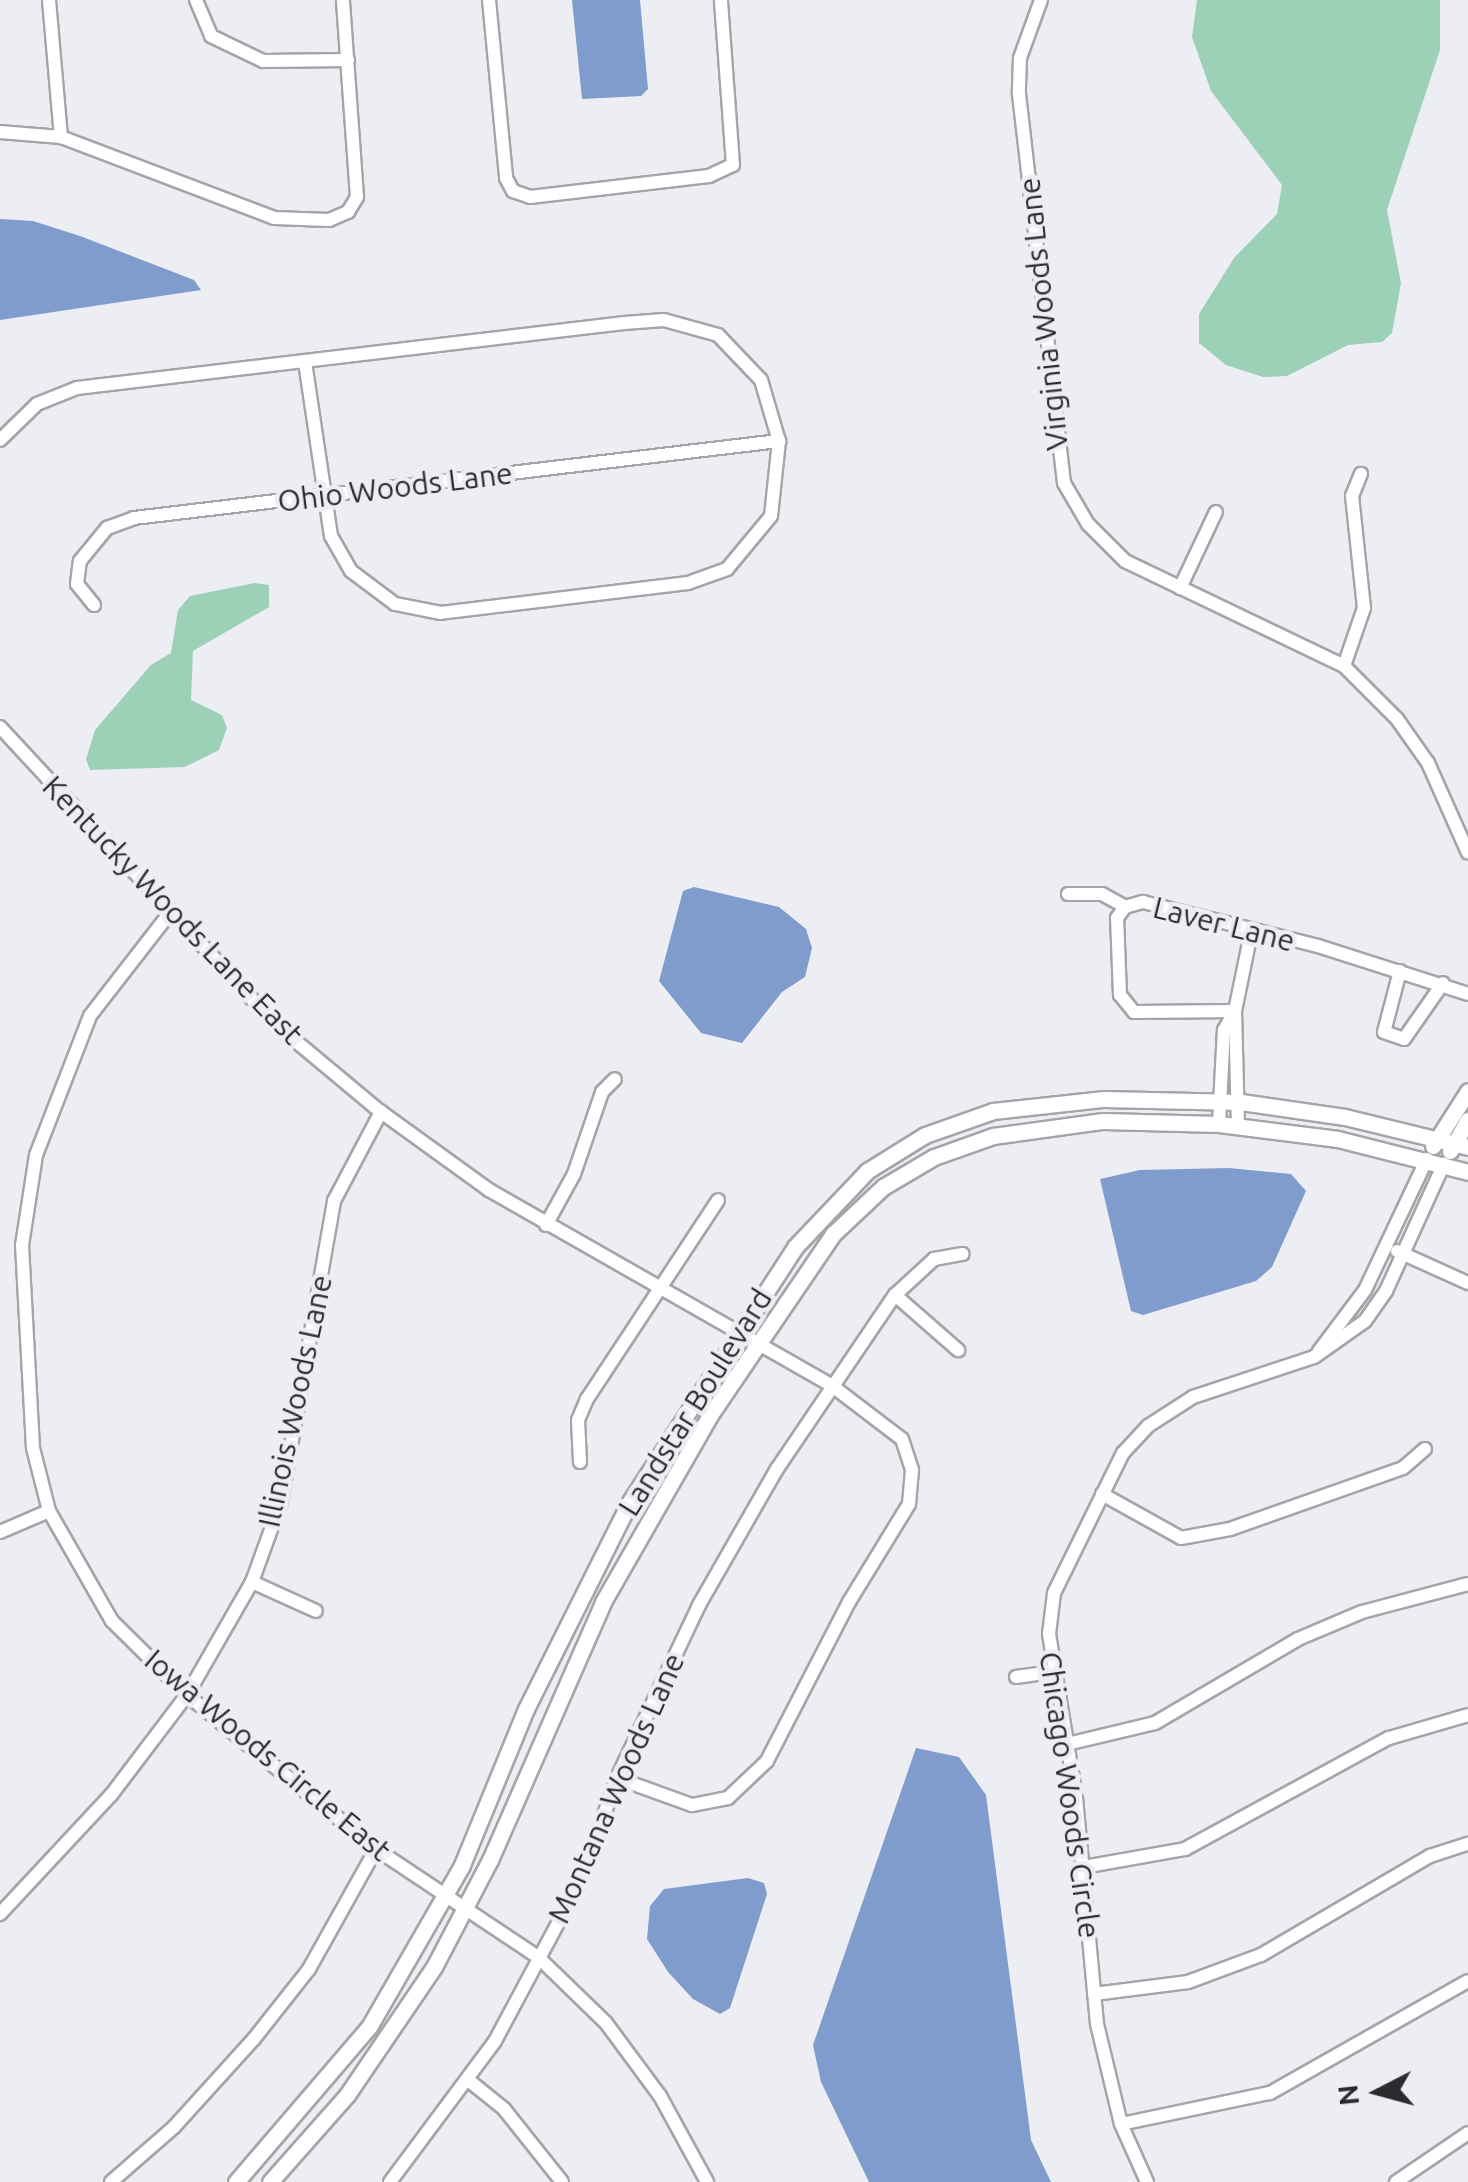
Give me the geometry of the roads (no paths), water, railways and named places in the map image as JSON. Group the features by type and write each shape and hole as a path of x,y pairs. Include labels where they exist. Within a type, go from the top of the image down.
{"street":[{"path":"49,0 60,137"},
{"path":"196,0 211,36 264,61 348,60"},
{"path":"0,132 60,137 274,218 329,220 348,212 357,197 343,0"},
{"path":"489,0 506,178 513,191 530,197 709,176 732,164 721,0"},
{"name":"Virginia Woods Lane","path":"1041,0 1020,58 1019,94 1056,448 1064,483 1088,524 1124,561 1344,666 1397,719 1428,763 1468,853"},
{"path":"1,438 37,404 77,388 624,323 683,322 718,336 752,366 767,391 779,441 771,516 727,568 673,586 441,613 395,604 372,591 339,554 322,495 305,362"},
{"name":"Ohio Woods Lane","path":"94,606 82,596 77,571 87,546 106,528 134,518 779,441"},
{"path":"1344,666 1364,608 1352,496 1361,474"},
{"path":"1180,588 1216,512"},
{"name":"Kentucky Woods Lane East","path":"0,727 169,914 274,1023 381,1112 546,1225 831,1385 902,1439 912,1470 909,1504 849,1602 768,1761 728,1798 692,1805 617,1778"},
{"path":"1068,894 1102,894 1126,907"},
{"name":"Laver Lane","path":"1235,1012 1134,1012 1120,996 1116,918 1126,907 1143,902 1250,934 1443,983 1468,994"},
{"name":"Iowa Woods Circle East","path":"169,914 90,1016 36,1155 22,1245 33,1448 49,1510 112,1621 187,1696 376,1849 538,1957 606,2023 660,2096 707,2182"},
{"path":"1238,1125 1241,1102 1235,1012 1250,934"},
{"path":"1400,971 1384,1032 1404,1039 1443,983"},
{"path":"1219,1124 1224,1030 1235,1012"},
{"path":"546,1225 574,1174 602,1092 615,1080"},
{"path":"1444,1164 1468,1091"},
{"name":"Landstar Boulevard","path":"236,2182 368,2027 446,1896 584,1586 737,1332 820,1216 867,1172 925,1134 993,1111 1042,1103 1221,1100 1453,1142"},
{"name":"Illinois Woods Lane","path":"0,1914 111,1795 187,1696 252,1582 281,1502 334,1201 381,1112"},
{"path":"1314,1357 1349,1315 1387,1246 1426,1159 1453,1142 1468,1120"},
{"name":"Landstar Boulevard","path":"270,2182 389,2040 465,1909 603,1602 757,1343 834,1234 883,1188 934,1157 1046,1126 1238,1125 1426,1159 1468,1172"},
{"name":"Chicago Woods Circle","path":"1147,2182 1122,2124 1094,1994 1083,1868 1053,1672 1054,1592 1123,1453 1148,1426 1193,1397 1314,1357 1364,1320 1444,1164"},
{"path":"580,1462 578,1420 587,1398 718,1200"},
{"path":"1387,1246 1468,1284"},
{"name":"Montana Woods Lane","path":"391,2182 496,2041 580,1882 617,1778 698,1605 831,1385 894,1295 934,1258 963,1254"},
{"path":"894,1295 958,1350"},
{"path":"1102,1494 1181,1538 1230,1530 1321,1492 1403,1468 1425,1450"},
{"path":"0,1532 49,1510"},
{"path":"252,1582 316,1611"},
{"path":"1067,1744 1155,1724 1298,1640 1362,1612 1468,1584"},
{"path":"1016,1677 1053,1672"},
{"path":"1083,1868 1185,1849 1389,1738 1468,1715"},
{"path":"1094,1994 1188,1982 1261,1955 1430,1856 1468,1844"},
{"path":"110,2182 174,2127 253,2040 309,1968 376,1849"},
{"path":"1122,2124 1270,2093 1468,1982"},
{"path":"467,2079 504,2110 562,2182"},
{"path":"1396,2182 1468,2133"}],"water":[{"path":"572,0 640,0 648,89 641,96 582,99"},
{"path":"0,219 33,221 80,236 194,280 201,290 0,320"},
{"path":"694,887 779,907 806,929 812,948 805,977 782,992 742,1043 701,1033 659,981 683,891"},
{"path":"1229,1168 1291,1174 1306,1191 1272,1267 1256,1281 1143,1315 1131,1311 1100,1179 1140,1170"},
{"path":"916,1748 959,1757 986,1795 1031,2140 1051,2182 869,2182 821,2082 813,2045"},
{"path":"748,1878 764,1883 767,1894 730,2008 720,2014 693,1999 668,1972 647,1939 650,1906 664,1889"}]}
